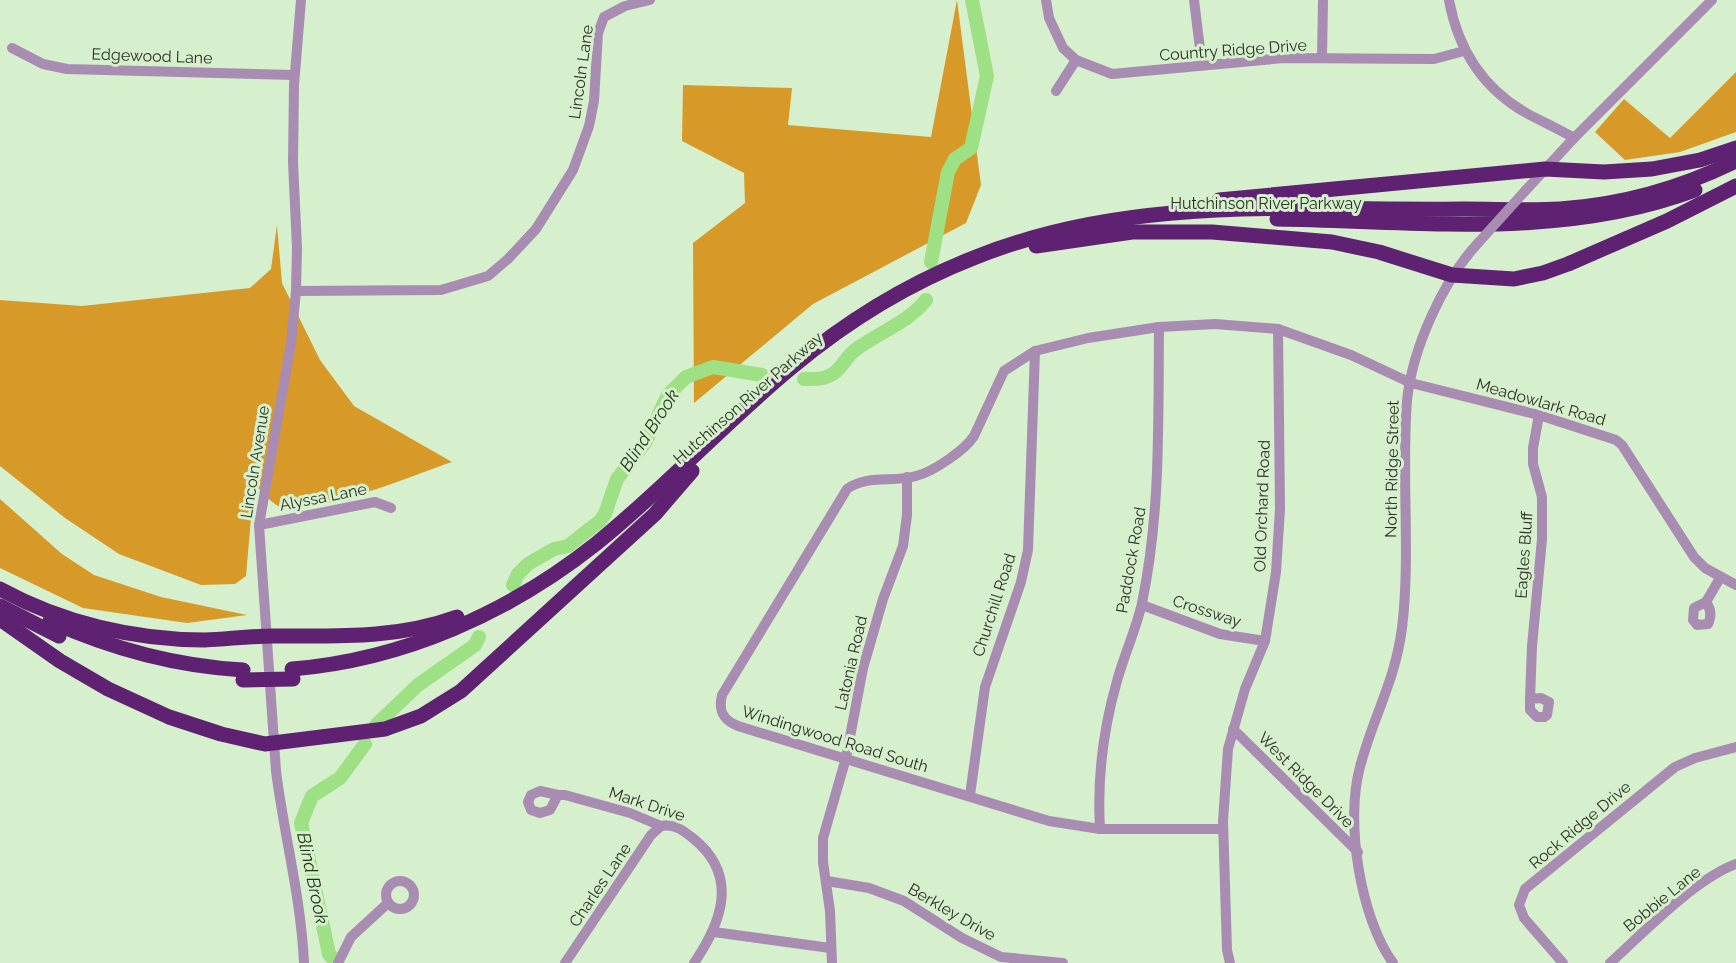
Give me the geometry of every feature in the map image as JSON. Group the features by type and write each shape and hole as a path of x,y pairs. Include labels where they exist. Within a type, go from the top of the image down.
{"highway":[{"path":"1084,224 1155,207 1545,169 1594,172 1652,169 1700,160 1736,148"},
{"name":"Hutchinson River Parkway","path":"292,674 387,652 427,639 479,617 563,568 629,516 784,373 851,322 906,289 963,262 1016,242 1084,224 1140,214 1203,209 1574,208 1656,192 1736,161"},
{"name":"Hutchinson River Parkway","path":"0,606 63,638 122,660 184,674 292,674 381,664 447,642 523,605 599,554 798,375 859,328 938,284 1035,246 1104,230 1187,220 1496,224 1566,221 1649,205 1736,172"},
{"path":"1035,246 1146,231 1223,233 1332,242 1370,250 1452,275 1506,279 1550,271 1667,221 1736,186"},
{"path":"0,619 71,668 133,702 214,732 256,744 343,736 400,725 429,712 461,691 655,514 692,471"},
{"path":"0,589 64,617 129,633 194,639 359,636 397,632 442,622 499,600 563,568"},
{"name":"Hutchinson River Parkway","path":"0,595 73,632 125,651 243,675"}],"street":[{"name":"Lincoln Avenue","path":"301,0 294,75 293,162 297,248 296,291 291,343 260,525 274,743 280,802 294,868 304,963"},
{"name":"Lincoln Lane","path":"296,291 441,290 488,276 536,229 573,170 592,110 598,71 598,33 604,17 625,6 650,0"},
{"name":"Country Ridge Drive","path":"1046,0 1054,34 1063,48 1076,60 1112,74 1202,64 1322,58 1434,59 1464,51"},
{"path":"1194,0 1202,64"},
{"path":"1322,58 1323,0"},
{"path":"1449,0 1456,32 1464,51 1476,69 1509,101 1574,138"},
{"name":"North Ridge Street","path":"1393,963 1370,921 1358,853 1353,807 1360,766 1395,669 1402,627 1406,423 1411,383 1430,320 1452,275 1479,242 1574,138 1712,0"},
{"name":"Edgewood Lane","path":"12,48 43,64 67,69 294,75"},
{"path":"1056,91 1076,60"},
{"name":"Meadowlark Road","path":"907,477 917,476 969,444 1004,371 1035,351 1088,338 1159,327 1215,324 1278,329 1351,355 1411,383 1539,415 1604,435 1622,445 1694,557 1720,578 1736,585"},
{"name":"Paddock Road","path":"1100,829 1097,791 1101,752 1117,681 1142,605 1158,489 1159,327"},
{"name":"Old Orchard Road","path":"1230,963 1227,950 1223,829 1225,778 1233,729 1265,641 1276,572 1280,510 1278,329"},
{"name":"Churchill Road","path":"970,795 984,687 1021,582 1029,550 1035,351"},
{"name":"Eagles Bluff","path":"1530,699 1532,646 1542,539 1542,497 1533,464 1533,442 1539,415"},
{"name":"Latonia Road","path":"832,963 823,838 846,758 863,668 883,599 903,546 908,515 907,477"},
{"name":"Windingwood Road South","path":"907,477 870,479 847,489 728,682 721,701 721,712 727,722 970,795 1048,821 1100,829 1223,829"},
{"name":"Alyssa Lane","path":"260,525 375,502 392,508"},
{"path":"1706,602 1720,578"},
{"name":"Crossway","path":"1142,605 1220,634 1265,641"},
{"name":"West Ridge Drive","path":"1233,729 1358,853"},
{"name":"Rock Ridge Drive","path":"1563,963 1520,910 1519,905 1525,889 1675,767 1695,758 1736,747"},
{"name":"Mark Drive","path":"558,795 630,813 661,826 683,830 712,856 718,869 722,900 714,932 694,963"},
{"name":"Charles Lane","path":"565,963 651,835 661,826"},
{"name":"Bobbie Lane","path":"1610,963 1683,899 1725,868 1736,864"},
{"name":"Berkley Drive","path":"827,881 868,888 904,901 962,938 1001,957 1063,963"},
{"path":"338,963 351,937 388,903"},
{"path":"714,932 811,948 830,948"}],"shaded area":[{"path":"957,0 981,185 966,223 813,304 694,403 693,243 745,203 744,173 682,141 683,85 792,88 788,125 931,137"},
{"path":"1736,72 1736,132 1680,152 1625,160 1595,132 1624,99 1670,138"},
{"path":"277,225 282,283 320,360 354,406 452,462 363,493 312,507 292,509 278,506 254,484 246,576 235,584 201,585 119,554 65,518 0,466 0,300 82,306 250,288 271,269"},
{"path":"0,499 62,554 94,575 161,597 247,615 187,623 83,608 0,568"}],"waterway":[{"name":"Blind Brook","path":"931,262 948,172 955,159 971,148 987,76 972,0"},
{"name":"Blind Brook","path":"804,379 831,375 854,351 910,315 926,300"},
{"name":"Blind Brook","path":"513,585 518,574 528,564 554,549 568,546 600,521 605,514 617,479 645,443 668,395 686,377 713,367 762,375"},
{"name":"Blind Brook","path":"376,725 418,685 475,645 479,637"},
{"name":"Blind Brook","path":"337,963 329,954 301,823 312,796 340,778 365,744"}]}
